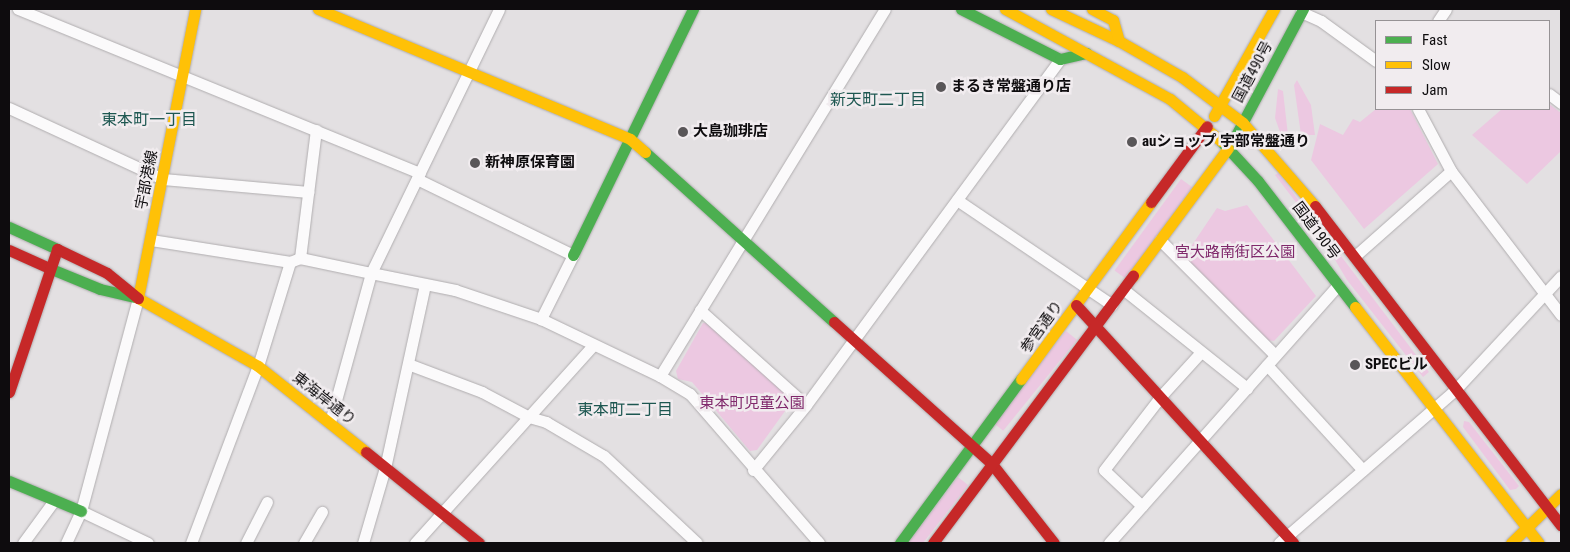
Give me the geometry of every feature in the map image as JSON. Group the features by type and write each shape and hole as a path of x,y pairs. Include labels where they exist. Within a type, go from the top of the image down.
{"main road":[{"name":"宇部港線","path":"138,298 184,75 195,9"},
{"path":"318,9 630,139 744,239 992,464 1054,543"},
{"path":"573,255 693,9"},
{"path":"961,9 1060,59 1086,53"},
{"name":"国道190号","path":"1005,9 1170,99 1207,126 1258,180 1539,543"},
{"name":"国道190号","path":"1051,9 1119,41 1182,77 1223,105 1243,123 1280,162 1355,256 1561,525"},
{"path":"1092,9 1113,20 1119,41"},
{"name":"国道490号","path":"1207,126 1223,105 1274,9"},
{"name":"国道490号","path":"1228,148 1302,10"},
{"path":"1088,26 1113,20"},
{"path":"1056,37 1060,59"},
{"name":"参宮通り","path":"900,543 1207,126"},
{"path":"933,543 1098,327 1112,305 1228,148"},
{"path":"9,227 107,272 138,298"},
{"path":"9,392 11,379 57,249"},
{"path":"9,250 100,289 138,298"},
{"name":"東海岸通り","path":"138,298 258,366 479,543"},
{"path":"1076,305 1201,439 1287,541"},
{"path":"9,481 53,502 81,511"},
{"path":"1511,543 1528,529 1561,494"}],"street":[{"path":"18,9 316,130 418,176 573,255 541,319"},
{"path":"330,422 371,273 499,9"},
{"path":"660,376 885,9"},
{"path":"1113,20 1119,9"},
{"path":"1302,10 1321,21 1375,60"},
{"path":"753,470 806,405 1060,59"},
{"path":"1550,95 1561,103"},
{"path":"9,108 163,179 308,192"},
{"path":"1419,110 1451,171 1561,315"},
{"path":"191,543 258,366 295,260 308,192 316,130"},
{"path":"1355,256 1451,171"},
{"path":"957,200 1089,287 1112,305"},
{"path":"151,240 295,260 455,290 541,319 660,376 690,394 753,470 818,543"},
{"path":"1160,240 1275,356"},
{"path":"1287,541 1363,470 1456,389 1561,276"},
{"path":"363,543 385,468 425,285"},
{"path":"1109,543 1338,285"},
{"path":"1124,289 1246,388"},
{"path":"66,543 81,511 138,298"},
{"path":"700,310 806,405"},
{"path":"415,543 593,345"},
{"path":"1142,506 1104,470 1161,396 1201,352"},
{"path":"408,364 482,392 529,417 546,422 604,456 697,543"},
{"path":"1267,365 1363,470"},
{"path":"23,543 53,502"},
{"path":"246,543 267,502"},
{"path":"81,511 148,543"},
{"path":"304,543 322,512"}],"green space":[{"path":"1297,80 1311,105 1315,135 1301,135 1294,85"},
{"path":"1278,89 1283,91 1289,144 1286,149 1275,118"},
{"path":"1550,105 1561,113 1561,151 1527,184 1472,135 1501,110 1550,110"},
{"path":"1375,110 1411,110 1438,164 1364,229 1311,160 1320,124 1343,135 1353,119 1360,122"},
{"path":"1278,173 1429,372 1423,377 1347,280 1318,231 1275,175"},
{"path":"1181,179 1192,187 1126,279 1115,270"},
{"name":"宮大路南街区公園","path":"1247,205 1316,296 1274,341 1265,340 1184,257 1217,208 1225,211"},
{"name":"東本町児童公園","path":"703,323 710,323 793,400 757,450 750,451 692,382 678,379 676,371"},
{"path":"1066,331 1077,340 1003,431 992,422"},
{"path":"1464,421 1469,422 1519,486 1516,489 1510,490 1463,427"},
{"path":"958,477 968,485 923,543 908,543"}],"traffic: fast":[{"path":"573,255 693,9"},
{"path":"961,9 1060,59 1086,53"},
{"path":"1236,135 1303,9"},
{"path":"1221,141 1258,181 1355,307"},
{"path":"645,152 834,322"},
{"path":"9,227 57,249"},
{"path":"49,268 100,289 134,297"},
{"path":"900,543 1021,379"},
{"path":"9,481 81,511"}],"traffic: slow":[{"path":"138,298 195,9"},
{"path":"318,9 630,139 645,152"},
{"path":"1005,9 1170,99 1221,141"},
{"path":"1051,9 1119,41 1182,77 1243,123 1315,206"},
{"path":"1092,9 1113,20 1119,41"},
{"path":"1214,116 1274,9"},
{"path":"1133,276 1228,148"},
{"path":"1021,379 1151,202"},
{"path":"138,298 258,366 366,452"},
{"path":"1355,307 1539,543"},
{"path":"1511,543 1561,494"}],"traffic: jam":[{"path":"1151,202 1207,126"},
{"path":"1315,206 1561,525"},
{"path":"9,392 57,249 107,273 138,298"},
{"path":"9,250 49,268"},
{"path":"933,543 1133,276"},
{"path":"1076,305 1293,543"},
{"path":"834,322 992,464 1054,543"},
{"path":"366,452 479,543"}],"place":[{"name":"まるき常盤通り店","path":"941,87"},
{"name":"大島珈琲店","path":"683,132"},
{"name":"auショップ 宇部常盤通り","path":"1132,142"},
{"name":"新神原保育園","path":"475,163"},
{"name":"SPECビル","path":"1355,365"}],"district":[{"name":"新天町二丁目","path":"878,100"},
{"name":"東本町一丁目","path":"149,120"},
{"name":"東本町二丁目","path":"625,410"}]}
